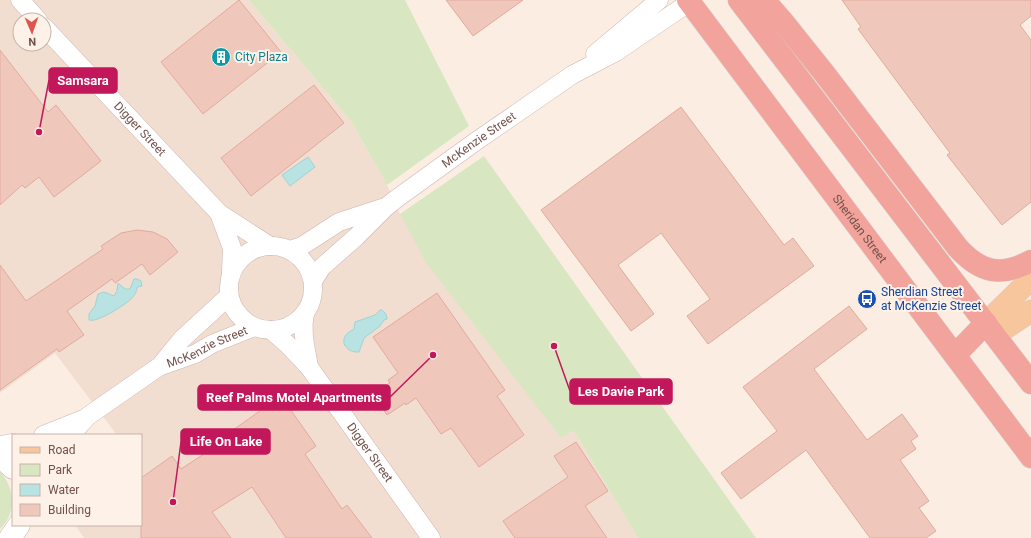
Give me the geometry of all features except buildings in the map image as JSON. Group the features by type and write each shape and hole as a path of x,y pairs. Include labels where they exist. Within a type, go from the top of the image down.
{"highway":[{"path":"739,0 1031,383"},
{"path":"761,0 771,8 819,66 967,258 975,264 985,268 1002,271 1016,269 1031,261"},
{"name":"Sheridan Street","path":"690,1 1031,457"},
{"path":"955,355 990,329"}],"main road":[{"path":"990,329 1031,279"},
{"path":"990,329 1031,311"},
{"path":"0,456 12,467"},
{"path":"10,538 18,526"},
{"path":"23,526 27,538"}],"street":[{"path":"20,0 31,12"},
{"name":"McKenzie Street","path":"572,75 621,31 659,0"},
{"name":"McKenzie Street","path":"313,281 322,267 356,237 386,207 474,142 572,75 616,52 690,1"},
{"name":"Digger Street","path":"52,36 219,213 270,246"},
{"name":"McKenzie Street","path":"290,250 302,246 339,222 386,207"},
{"name":"Digger Street","path":"219,213 232,248 231,272"},
{"path":"270,246 290,250 301,258 305,263 313,281 313,293 305,313 295,322 284,328 263,328 242,320 234,309 229,296 228,284 231,272 238,261 247,253 258,248 270,246"},
{"name":"McKenzie Street","path":"160,366 182,339 229,296"},
{"name":"Digger Street","path":"305,313 303,335 309,367"},
{"name":"McKenzie Street","path":"45,434 88,416 160,366 195,354 212,344 263,328"},
{"name":"Digger Street","path":"263,328 288,345 309,367 431,538"},
{"name":"McKenzie Street","path":"72,434 88,416"},
{"path":"0,445 12,443"}],"shaded area":[{"path":"0,0 249,0 351,121 387,185 400,214 561,438 574,431 638,538 84,538 76,526 142,526 142,434 116,434 55,353 0,393"}],"green space":[{"path":"249,0 405,0 469,126 387,185 351,121"},
{"path":"484,156 756,538 638,538 574,431 561,438 425,261 400,214"},
{"path":"0,472 9,485 12,500 9,515 0,529"}],"water":[{"path":"308,157 315,167 290,186 282,175"},
{"path":"134,279 141,281 142,286 137,287 135,294 131,299 117,309 98,319 89,320 89,314 95,306 98,294 104,292 114,296 117,291 118,283 125,289 130,289"},
{"path":"380,310 386,314 387,319 364,338 359,352 346,348 344,339 348,333 354,329 355,322 375,315"}],"place":[{"name":"City Plaza","path":"221,57"},
{"name":"Samsara","path":"39,132"},
{"name":"Sherdian Street at McKenzie Street","path":"867,299"},
{"name":"Les Davie Park","path":"554,346"},
{"name":"Reef Palms Motel Apartments","path":"433,355"},
{"name":"Life On Lake","path":"173,502"}]}
